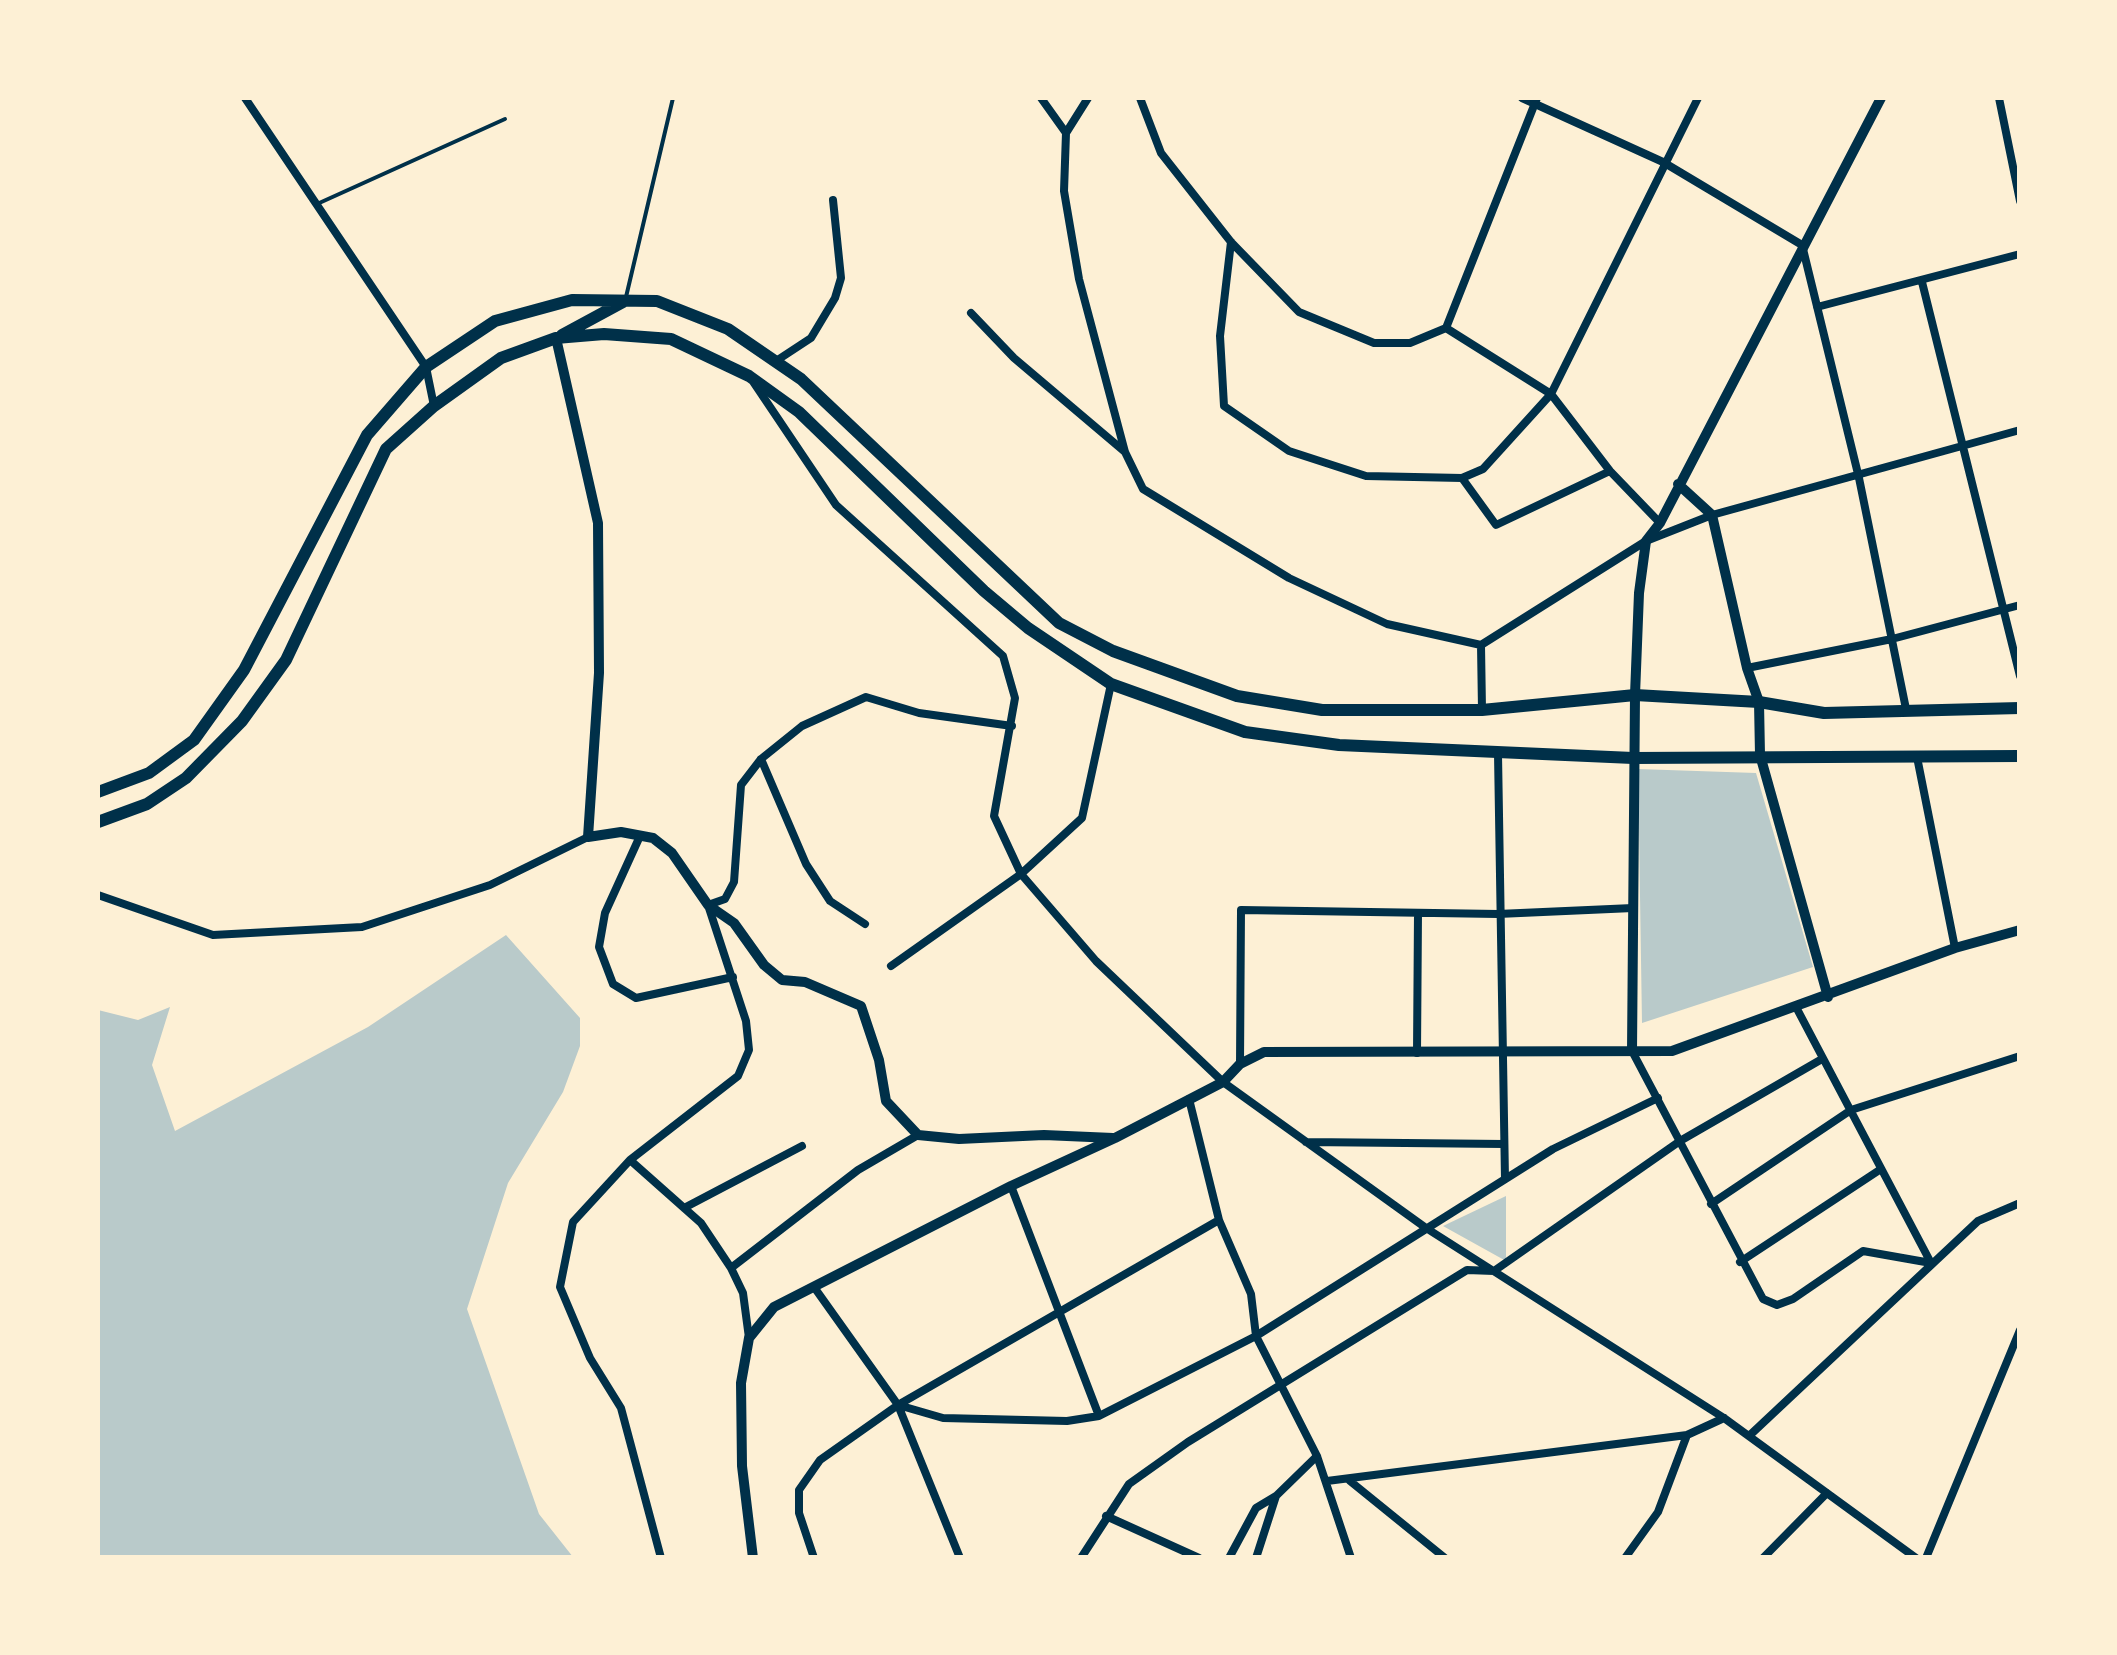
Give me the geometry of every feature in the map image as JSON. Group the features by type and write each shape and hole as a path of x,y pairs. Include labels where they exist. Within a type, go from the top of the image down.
{"main road":[{"path":"98,792 149,773 194,740 244,670 367,435 426,367 496,321 572,300 657,301 728,328 800,378 1059,623 1113,651 1236,696 1322,710 1482,710 1634,695 1759,702 1824,713 2020,708"},
{"path":"98,822 147,804 186,778 242,721 286,660 386,449 434,406 500,358 556,338 625,300"},
{"path":"556,338 604,334 671,340 749,376 798,412 984,591 1111,684 1245,732 1338,745 1498,754 1634,758 2020,756"}],"street":[{"path":"245,98 426,367 434,406"},
{"path":"1040,98 1066,134"},
{"path":"1088,98 1066,134 1064,191 1079,279 1124,452 1142,488 1289,578 1387,624 1481,645 1646,541 1712,515 1859,478 2020,430"},
{"path":"1140,98 1161,153 1231,242 1299,312 1374,343 1410,343 1446,328 1536,101"},
{"path":"1522,98 1536,101 1663,162 1802,245 1859,478 1906,710"},
{"path":"1231,242 1220,336 1224,406 1289,451 1366,476 1462,478 1483,469 1550,394 1698,98"},
{"path":"1881,98 1660,523 1646,541 1638,594 1634,695 1632,1051 1740,1262 1763,1298 1777,1305 1793,1299 1863,1251 1931,1263"},
{"path":"1999,98 2020,201"},
{"path":"776,361 811,338 835,298 841,278 832,200"},
{"path":"1817,308 2020,254"},
{"path":"1922,282 2020,676"},
{"path":"970,313 1014,358 1124,452"},
{"path":"1446,328 1550,394 1610,472 1660,523"},
{"path":"556,338 598,523 599,673 588,836"},
{"path":"749,376 836,505 1003,656 1014,698 994,816 1022,874 1096,961 1223,1082 1426,1228 1724,1418 1916,1558"},
{"path":"1462,478 1496,525 1610,472"},
{"path":"1678,484 1712,515 1747,668 1759,702 1760,755 1828,997"},
{"path":"1747,668 1892,638 2020,605"},
{"path":"1481,645 1482,710"},
{"path":"891,966 1022,874 1082,818 1111,684"},
{"path":"708,905 725,899 734,882 741,786 761,759 802,726 866,698 938,716 1012,726"},
{"path":"1498,754 1505,1179"},
{"path":"1916,756 1955,948"},
{"path":"761,759 806,864 830,901 864,924"},
{"path":"98,894 213,935 362,927 490,885 588,836 622,832 653,838 672,854 708,905 733,977 750,1050 738,1076 630,1160 573,1222 560,1287 590,1358 621,1408 660,1558"},
{"path":"640,836 605,913 599,948 613,984 636,998 733,977"},
{"path":"708,905 734,923 764,966 782,980 821,987 861,1006 880,1060 886,1101 918,1135"},
{"path":"1240,1064 1241,910 1498,914 1633,908"},
{"path":"1417,1054 1418,913"},
{"path":"749,1338 774,1307 1010,1186 1116,1138 1223,1082 1240,1064 1264,1052 1672,1050 1828,997 1955,948 2020,930"},
{"path":"1796,1007 1931,1263"},
{"path":"1712,1204 1851,1110 2020,1056"},
{"path":"1081,1558 1129,1484 1466,1270 1494,1271 1680,1142 1822,1058"},
{"path":"898,1404 943,1418 1067,1421 1099,1416 1256,1336 1553,1149 1658,1098"},
{"path":"1189,1100 1219,1220 1250,1294 1256,1336 1317,1456 1352,1558"},
{"path":"731,1268 858,1170 918,1135 960,1140 1044,1135 1116,1138"},
{"path":"1306,1142 1504,1144"},
{"path":"684,1208 802,1146"},
{"path":"630,1160 701,1223 743,1293 749,1338 741,1382 742,1466 753,1558"},
{"path":"1740,1262 1881,1168"},
{"path":"1010,1186 1099,1416"},
{"path":"1749,1436 1978,1221 2020,1203"},
{"path":"814,1558 806,1547 799,1490 820,1460 898,1404 1219,1220"},
{"path":"814,1287 898,1404 960,1558"},
{"path":"1926,1558 2020,1330"},
{"path":"1327,1481 1686,1435 1724,1418"},
{"path":"1625,1558 1658,1512 1686,1435"},
{"path":"1229,1558 1256,1508 1276,1496 1317,1456"},
{"path":"1350,1481 1446,1558"},
{"path":"1763,1558 1828,1493"},
{"path":"1256,1558 1276,1496"},
{"path":"1106,1516 1199,1558"}],"lane":[{"path":"625,300 673,98"},
{"path":"317,204 504,119"}],"shaded area":[{"path":"1638,769 1756,773 1813,967 1642,1023"},
{"path":"506,935 580,1018 580,1046 563,1092 508,1183 467,1309 539,1514 573,1557 98,1557 98,1010 138,1020 170,1007 152,1065 175,1131 368,1027"},
{"path":"1506,1196 1506,1261 1443,1226"}]}
